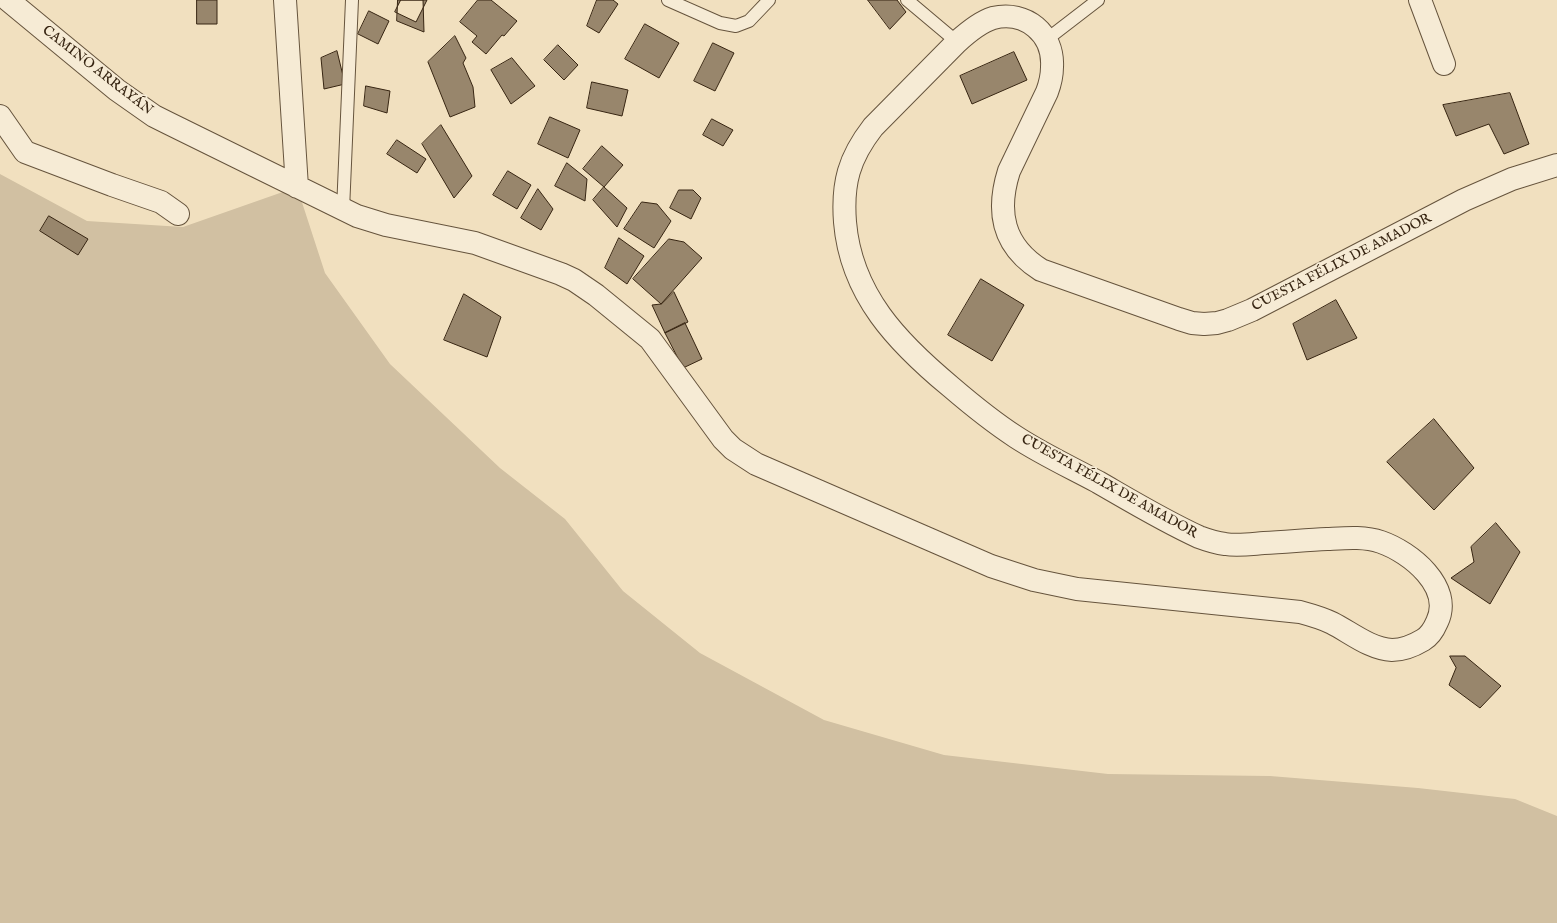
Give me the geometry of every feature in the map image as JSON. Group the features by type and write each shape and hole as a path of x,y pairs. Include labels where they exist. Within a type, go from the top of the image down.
{"street":[{"name":"CAMINO ARRAYÁN","path":"8,0 117,90 154,116 297,187"},
{"path":"285,0 297,187"},
{"path":"1420,0 1444,64"},
{"name":"CUESTA FÉLIX DE AMADOR","path":"297,187 343,210 386,225 463,239 548,269 574,280 596,295 650,340 715,430 733,449 744,457 756,464 991,566 1034,580 1077,589 1300,612 1329,622 1379,648 1391,650 1403,649 1415,645 1426,638 1434,629 1439,618 1441,606 1439,593 1433,581 1425,571 1392,546 1368,538 1240,545 1213,542 1198,537 1016,438 981,412 920,362 891,329 867,294 857,275 846,236 845,214 845,193 848,174 854,156 873,127 957,42 980,24 1004,16 1017,17 1028,21 1038,29 1046,40 1051,54 1051,79 1047,92 1009,171 1005,183 1003,212 1011,240 1018,252 1028,262 1041,270 1179,319 1204,324 1217,323 1239,316 1464,200 1512,179 1557,165"},
{"path":"0,116 25,152 161,202 178,214"}],"lane":[{"path":"343,210 352,0"},
{"path":"668,0 720,23 736,26 749,21 769,0"},
{"path":"908,0 957,42"},
{"path":"1046,40 1098,0"}],"shaded area":[{"path":"0,174 87,221 183,227 297,187 325,273 390,364 500,468 565,519 623,591 700,653 824,720 944,755 1108,774 1270,776 1418,788 1515,799 1557,816 1557,923 0,923"}],"building":[{"path":"197,0 217,0 217,24 197,24"},
{"path":"398,0 423,0 424,32 397,21"},
{"path":"401,0 427,0 416,22 395,12"},
{"path":"478,0 491,0 517,21 504,36 502,35 486,54 472,42 477,36 460,22"},
{"path":"597,0 613,0 618,4 599,33 587,26"},
{"path":"868,0 897,0 906,12 890,29"},
{"path":"369,11 389,21 378,44 358,34"},
{"path":"645,24 679,43 659,78 625,59"},
{"path":"455,36 466,58 463,63 473,87 475,107 450,117 428,62"},
{"path":"713,43 734,53 715,91 694,81"},
{"path":"558,45 578,65 564,80 544,60"},
{"path":"337,51 345,84 324,89 321,58"},
{"path":"1014,52 1027,80 972,104 960,76"},
{"path":"512,58 535,86 511,104 491,70"},
{"path":"592,82 628,90 622,116 587,108"},
{"path":"366,86 390,91 387,113 364,106"},
{"path":"1510,93 1529,144 1504,154 1489,124 1456,136 1443,105"},
{"path":"550,117 580,130 568,158 538,144"},
{"path":"712,119 733,130 723,146 703,135"},
{"path":"441,125 472,176 454,198 422,144"},
{"path":"397,140 426,159 417,173 387,154"},
{"path":"602,146 623,165 604,187 583,169"},
{"path":"567,163 587,179 585,201 555,186"},
{"path":"508,171 531,185 517,209 493,195"},
{"path":"604,187 627,208 617,227 593,200"},
{"path":"538,189 553,209 541,230 521,218"},
{"path":"679,190 693,190 701,198 691,219 670,208"},
{"path":"642,202 657,204 671,221 654,248 624,229"},
{"path":"49,216 88,239 78,255 40,231"},
{"path":"619,238 644,256 627,284 605,268"},
{"path":"669,239 684,242 702,258 661,304 633,279"},
{"path":"981,279 1024,305 992,361 948,335"},
{"path":"674,292 688,322 665,333 652,305 661,304"},
{"path":"464,294 501,317 487,357 444,340"},
{"path":"1336,300 1357,338 1307,360 1293,324"},
{"path":"685,323 702,359 683,368 665,333"},
{"path":"1434,419 1474,468 1434,510 1387,462"},
{"path":"1496,523 1520,552 1490,604 1451,578 1474,562 1471,547"},
{"path":"1450,656 1465,656 1501,686 1480,708 1449,685 1456,668"}]}
